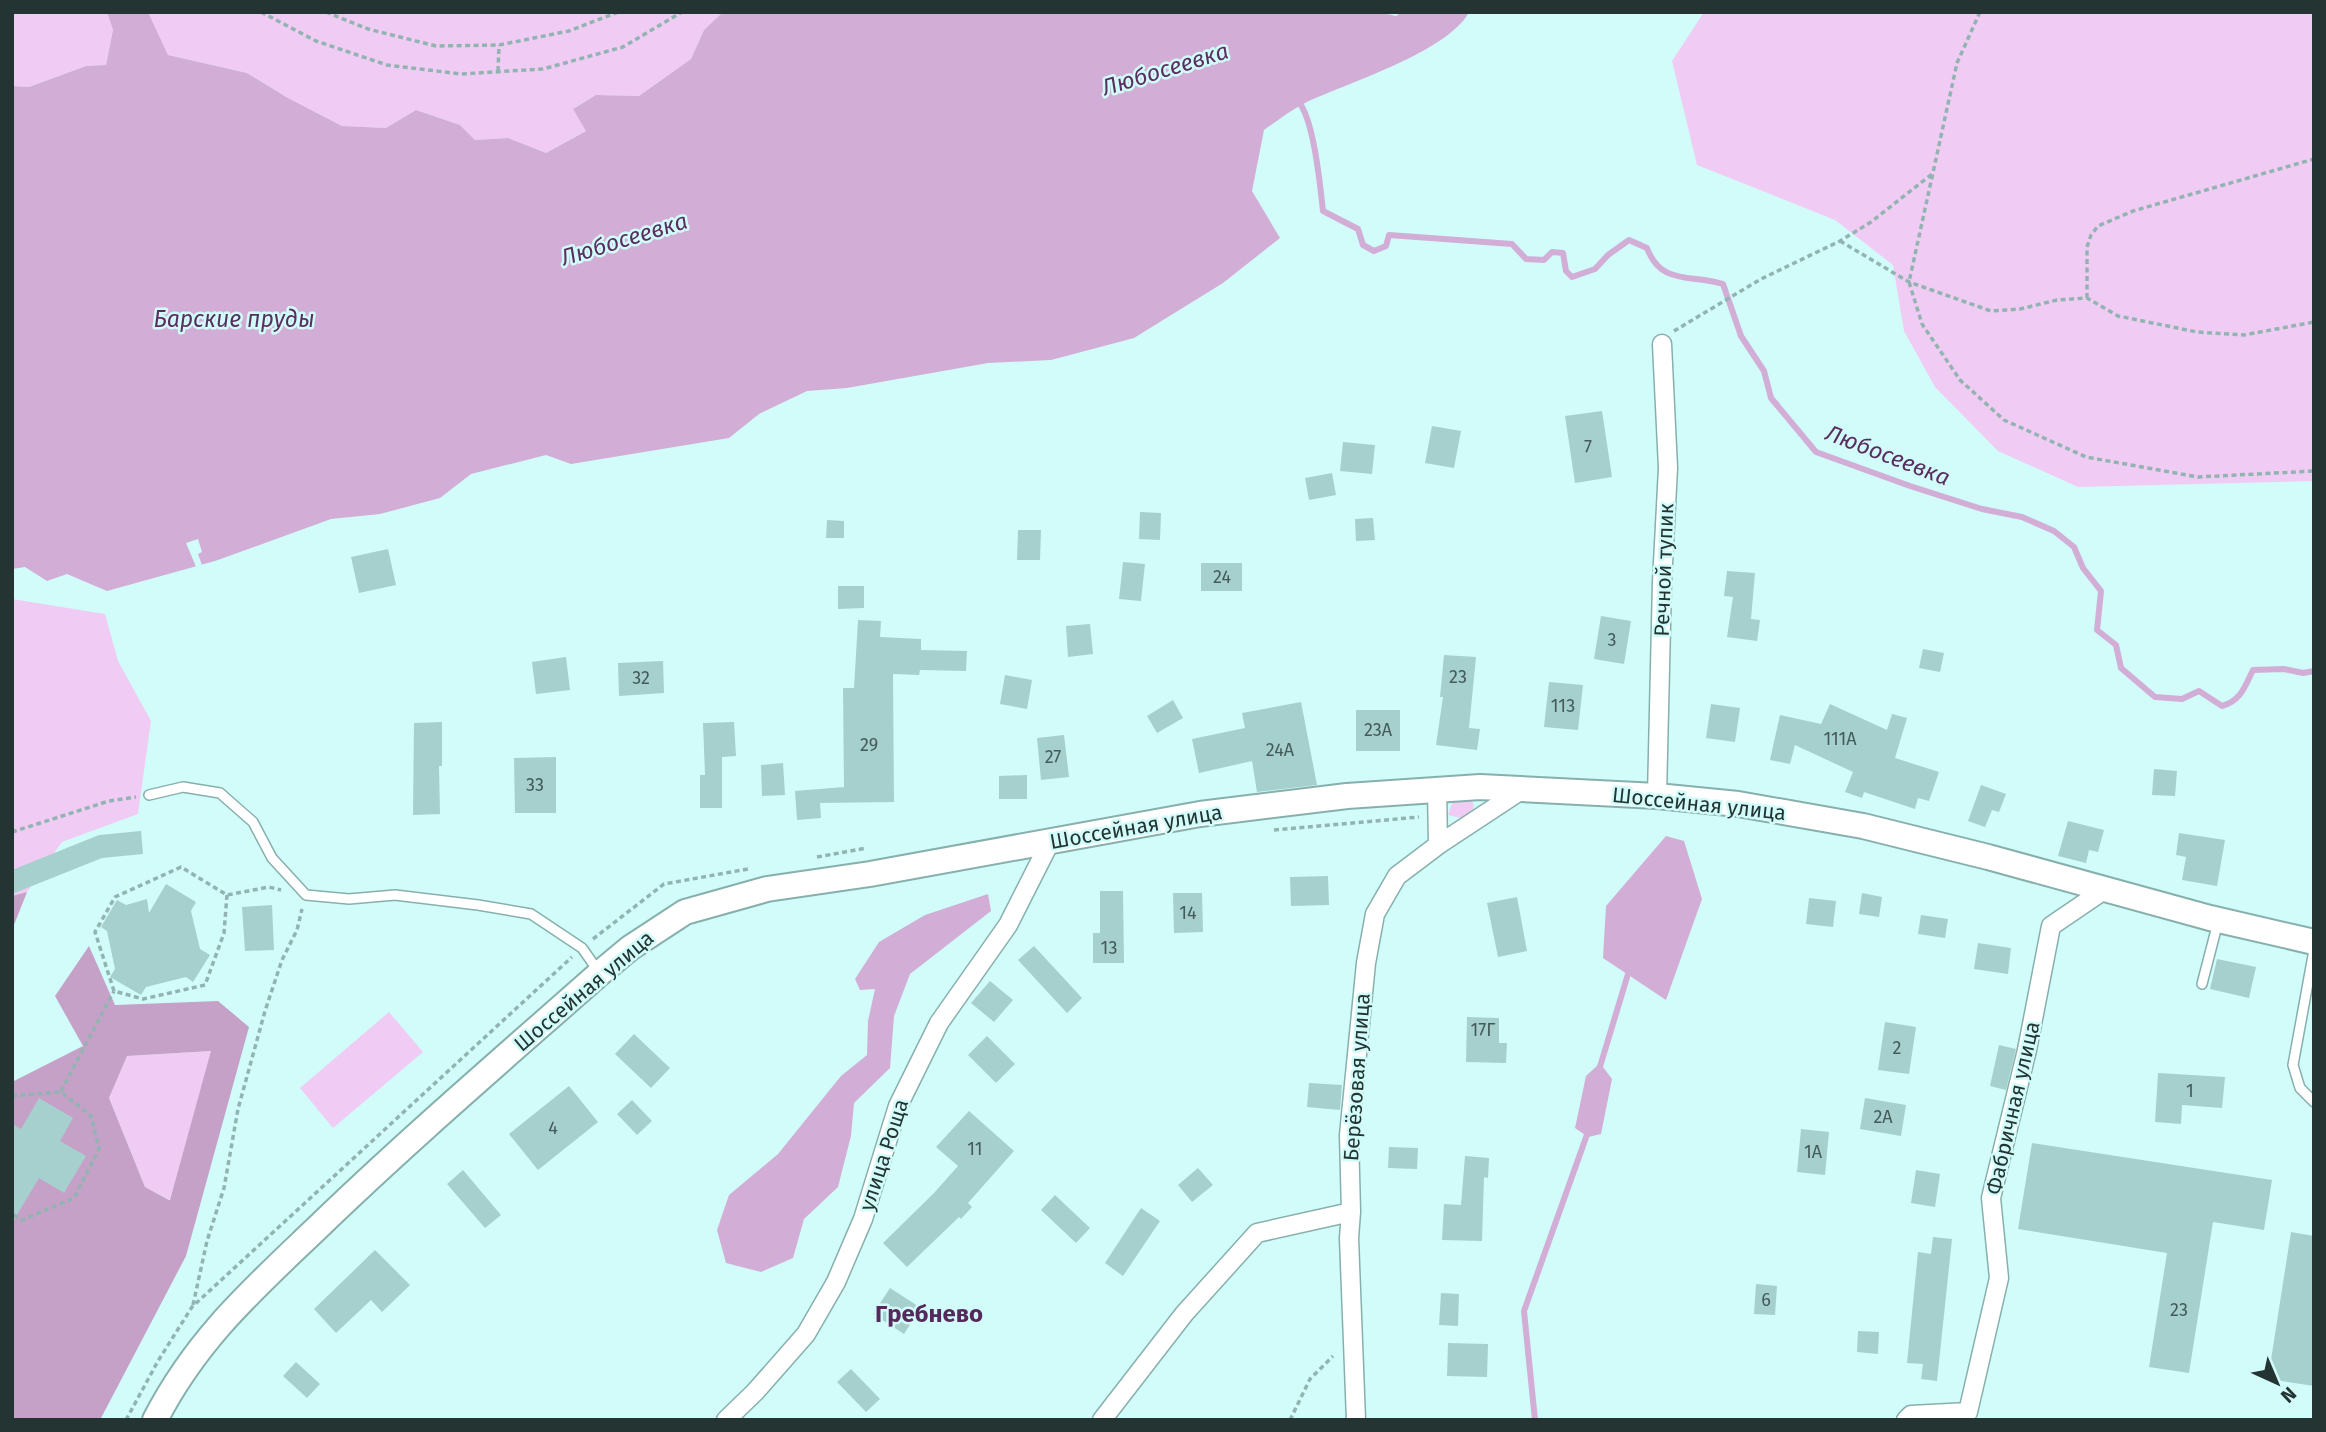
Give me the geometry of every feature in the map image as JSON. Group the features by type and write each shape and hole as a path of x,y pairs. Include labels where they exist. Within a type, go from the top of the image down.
{"street":[{"name":"Речной тупик","path":"1657,796 1662,582 1668,468 1661,344"},
{"name":"Шоссейная улица","path":"155,1420 189,1362 228,1314 357,1189 600,973 630,948 685,912 767,889 870,874 1200,814 1348,796 1480,787 1657,796 1738,804 1863,826 2219,920 2314,942"},
{"path":"1437,789 1438,845"},
{"name":"Берёзовая улица","path":"1356,1420 1349,1238 1349,1135 1366,963 1375,914 1396,876 1523,789"},
{"name":"улица Роща","path":"726,1420 755,1392 806,1334 836,1282 863,1219 898,1106 939,1023 1007,925 1050,842"},
{"name":"Фабричная улица","path":"1906,1420 1911,1415 1968,1412 1999,1278 1991,1198 2027,1050 2051,926 2104,890"},
{"path":"1102,1420 1184,1314 1257,1233 1351,1212"}],"lane":[{"path":"149,795 183,787 220,793 253,822 272,858 306,895 349,899 395,895 531,914 582,948 600,973"},
{"path":"2202,984 2219,920"},
{"path":"2314,950 2292,1065 2300,1088 2314,1102"}],"path":[{"path":"261,12 316,41 387,65 461,74 543,69 623,47 682,12"},
{"path":"326,12 368,29 436,46 499,45 569,31 618,12"},
{"path":"1980,12 1957,63 1909,282 1922,324 1961,380 2004,420 2086,457 2198,477 2314,471"},
{"path":"498,72 499,45"},
{"path":"2087,298 2087,247 2098,226 2133,211 2314,159"},
{"path":"1676,329 1761,279 1840,241 1871,222 1933,173"},
{"path":"1840,241 1909,282 1991,311 2087,298 2118,316 2197,332 2244,335 2314,322"},
{"path":"12,832 109,801 149,795"},
{"path":"1270,830 1437,815"},
{"path":"61,1091 114,990 95,932 116,897 181,867 227,895 269,887 306,895 297,930 282,960 265,1012 238,1109 224,1188 207,1241 192,1307"},
{"path":"114,990 143,999 205,985 224,933 227,895"},
{"path":"12,1096 61,1091 91,1116 99,1149 74,1198 22,1220 12,1214"},
{"path":"1290,1420 1310,1379 1353,1337"}],"shaded area":[{"path":"12,12 107,12 113,30 106,65 86,66 29,87 12,86"},
{"path":"148,12 723,12 704,30 691,59 639,96 596,95 573,109 587,130 546,153 508,138 475,140 460,125 416,110 386,128 342,126 247,73 168,55"},
{"path":"1704,12 2314,12 2314,481 2078,487 1998,451 1935,387 1904,331 1893,265 1835,220 1697,165 1672,61"},
{"path":"12,599 105,614 118,661 151,721 138,814 62,842 27,892 12,896"},
{"path":"1471,800 1474,805 1472,813 1461,818 1448,815 1453,801"},
{"path":"27,892 12,930 12,896"},
{"path":"89,946 115,1005 218,1001 249,1027 186,1256 100,1420 12,1420 12,1082 83,1046 55,996","holes":["211,1051 170,1200 145,1187 109,1098 127,1056"]},
{"path":"389,1012 423,1052 333,1128 300,1088"},
{"path":"212,1051 170,1200 145,1187 109,1098 127,1056"}],"water":[{"name":"Барские пруды","path":"107,12 148,12 168,55 247,73 342,126 386,128 416,110 460,125 475,140 508,138 546,153 586,131 573,109 596,95 639,96 691,59 704,30 723,12 1379,12 1396,16 1402,12 1469,12 1458,27 1419,53 1305,103 1264,130 1252,191 1280,238 1223,283 1134,338 1051,360 988,363 847,388 807,391 759,414 729,438 571,464 546,455 471,474 440,498 380,514 331,519 215,561 107,591 67,574 47,581 25,567 12,569 12,86 29,87 86,66 106,65 113,30"},
{"path":"1666,836 1684,841 1702,899 1666,1000 1603,958 1606,906"},
{"path":"988,894 991,911 910,974 894,1016 890,1068 854,1103 851,1136 838,1187 804,1219 793,1258 761,1272 726,1263 717,1230 729,1195 778,1154 841,1076 867,1055 868,1021 875,989 860,990 855,979 879,942 925,915"},
{"path":"1600,1063 1612,1079 1601,1134 1588,1137 1575,1128 1586,1076"}],"pier":[{"path":"198,539 202,552 198,554 203,568 197,569 186,543"}],"building":[{"path":"1602,411 1612,477 1575,483 1565,416"},
{"path":"1432,426 1461,431 1454,468 1425,463"},
{"path":"1343,442 1375,445 1372,474 1340,471"},
{"path":"1332,473 1336,495 1309,500 1305,478"},
{"path":"1140,512 1161,513 1160,540 1139,539"},
{"path":"1373,518 1375,540 1356,541 1355,519"},
{"path":"827,520 844,521 844,538 826,538"},
{"path":"1018,530 1041,530 1040,560 1017,560"},
{"path":"388,549 396,585 359,593 351,557"},
{"path":"1123,562 1145,564 1141,601 1119,599"},
{"path":"1201,563 1242,563 1242,591 1201,591"},
{"path":"1727,571 1755,573 1751,619 1760,620 1757,641 1727,637 1733,597 1724,596"},
{"path":"838,586 864,586 864,608 838,609"},
{"path":"1601,616 1631,621 1624,664 1594,659"},
{"path":"858,620 881,621 880,637 921,639 921,650 967,651 966,671 920,670 919,675 893,674 894,802 820,803 821,818 797,820 795,791 844,787 843,688 854,688"},
{"path":"1090,624 1093,654 1068,657 1066,626"},
{"path":"1923,649 1944,653 1940,672 1919,668"},
{"path":"1444,655 1476,657 1469,728 1480,729 1477,750 1436,745 1443,697 1440,697"},
{"path":"566,657 570,690 536,694 532,662"},
{"path":"663,661 664,693 619,696 618,663"},
{"path":"1005,675 1032,680 1027,709 1000,704"},
{"path":"1549,682 1583,685 1578,730 1544,727"},
{"path":"1173,700 1183,718 1157,733 1147,716"},
{"path":"1301,702 1317,785 1257,792 1252,761 1199,773 1192,739 1245,728 1242,713"},
{"path":"1711,704 1740,708 1735,742 1706,738"},
{"path":"1830,704 1887,730 1892,714 1907,718 1895,758 1939,772 1929,801 1918,798 1915,809 1864,792 1862,798 1845,792 1853,772 1795,745 1790,764 1770,760 1780,715 1821,724"},
{"path":"1356,710 1400,710 1400,751 1356,751"},
{"path":"442,722 440,814 413,815 414,723"},
{"path":"734,722 736,756 722,757 722,808 700,808 700,775 705,775 703,723"},
{"path":"1064,735 1069,777 1041,780 1037,738"},
{"path":"556,757 556,813 515,813 514,758"},
{"path":"783,763 785,795 762,796 761,765"},
{"path":"2154,769 2177,771 2175,796 2152,795"},
{"path":"1027,775 1027,799 999,799 999,776"},
{"path":"1981,785 2006,794 1999,812 1992,810 1985,827 1968,821"},
{"path":"2068,821 2104,830 2098,852 2089,850 2086,863 2058,856"},
{"path":"141,831 143,854 102,858 12,894 12,870 99,835"},
{"path":"2179,833 2225,840 2217,886 2182,880 2186,857 2176,855"},
{"path":"1328,876 1329,905 1291,906 1290,877"},
{"path":"166,884 196,902 191,911 200,949 210,955 193,982 186,977 146,987 141,995 110,977 115,969 107,931 101,927 117,900 126,905 147,899 149,913"},
{"path":"1100,891 1123,891 1124,963 1093,963 1093,933 1100,933"},
{"path":"1173,893 1202,893 1203,932 1174,933"},
{"path":"1862,893 1882,897 1879,917 1859,914"},
{"path":"1517,897 1527,951 1498,957 1487,903"},
{"path":"1809,898 1836,901 1833,927 1806,924"},
{"path":"272,905 274,950 245,951 242,907"},
{"path":"1921,915 1948,919 1945,938 1918,934"},
{"path":"1978,943 2011,948 2008,974 1974,969"},
{"path":"1034,946 1082,998 1067,1013 1018,960"},
{"path":"2217,959 2256,967 2249,998 2210,989"},
{"path":"990,981 1013,1000 994,1022 971,1003"},
{"path":"1467,1017 1499,1018 1499,1043 1507,1043 1506,1063 1466,1062"},
{"path":"1885,1022 1916,1027 1909,1074 1878,1070"},
{"path":"634,1034 670,1068 651,1088 615,1054"},
{"path":"987,1036 1015,1064 996,1083 968,1055"},
{"path":"1999,1045 2016,1049 2006,1090 1990,1086"},
{"path":"2158,1073 2225,1077 2222,1108 2182,1105 2181,1124 2155,1122"},
{"path":"1309,1083 1342,1085 1340,1110 1307,1107"},
{"path":"569,1086 598,1122 538,1170 509,1134"},
{"path":"39,1098 73,1118 60,1141 86,1156 64,1193 39,1178 12,1223 12,1124 21,1129"},
{"path":"1865,1098 1906,1105 1901,1136 1860,1129"},
{"path":"632,1100 652,1121 637,1135 617,1114"},
{"path":"969,1111 1014,1151 968,1203 972,1207 961,1219 959,1217 907,1267 883,1243 958,1166 936,1147"},
{"path":"1801,1129 1829,1132 1825,1175 1797,1172"},
{"path":"2032,1143 2272,1180 2264,1230 2213,1222 2189,1373 2149,1367 2167,1253 2018,1229"},
{"path":"1389,1147 1418,1148 1417,1169 1388,1168"},
{"path":"1465,1156 1489,1158 1488,1178 1484,1177 1482,1241 1442,1240 1444,1204 1461,1205"},
{"path":"1198,1168 1213,1185 1192,1202 1178,1185"},
{"path":"463,1170 501,1215 485,1228 447,1184"},
{"path":"1916,1170 1940,1174 1935,1207 1911,1203"},
{"path":"1055,1195 1090,1228 1076,1243 1041,1210"},
{"path":"1141,1208 1160,1221 1123,1276 1105,1263"},
{"path":"2291,1232 2314,1236 2314,1386 2268,1379"},
{"path":"1933,1237 1952,1239 1937,1381 1921,1379 1923,1364 1907,1363 1918,1252 1931,1254"},
{"path":"375,1250 410,1285 382,1312 371,1300 336,1333 314,1309"},
{"path":"1756,1284 1777,1286 1775,1315 1754,1314"},
{"path":"890,1288 921,1308 904,1334 873,1314"},
{"path":"1441,1293 1459,1294 1458,1326 1439,1325"},
{"path":"1858,1331 1879,1332 1878,1354 1857,1352"},
{"path":"1448,1343 1488,1344 1487,1377 1447,1376"},
{"path":"296,1362 320,1384 307,1398 283,1376"},
{"path":"851,1369 880,1399 866,1412 837,1382"}],"waterway":[{"name":"Любосеевка","path":"1298,101 1304,110 1312,137 1323,211 1358,229 1363,245 1374,251 1386,246 1389,235 1512,244 1526,259 1544,260 1552,252 1563,253 1566,271 1572,277 1595,269 1608,255 1629,240 1647,248 1660,268 1669,273 1723,284 1741,336 1764,371 1771,398 1816,452 1982,509 2022,517 2054,531 2074,547 2083,568 2101,591 2097,630 2116,645 2121,668 2155,697 2182,699 2199,691 2222,706 2238,697 2253,670 2284,669 2303,673 2314,671"},
{"path":"1599,1070 1628,974"},
{"path":"1535,1420 1524,1311 1589,1129"}],"district":[{"name":"Гребнево","path":"929,1314"}]}
